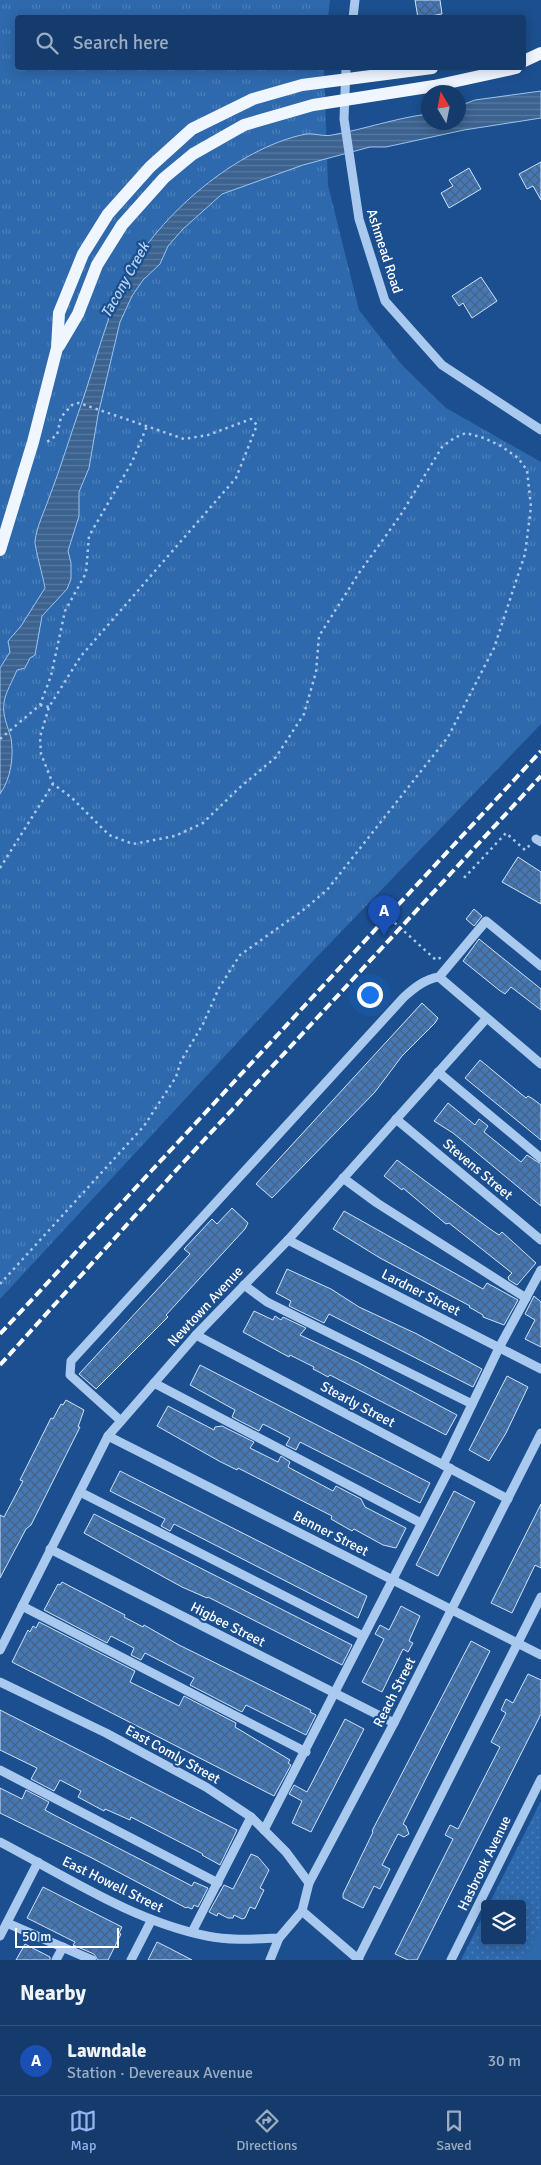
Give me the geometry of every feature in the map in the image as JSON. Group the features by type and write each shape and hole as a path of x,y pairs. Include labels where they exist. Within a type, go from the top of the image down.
{"main road":[{"path":"526,59 541,53"},
{"path":"0,550 33,442 57,348 59,313 83,254 108,214 150,167 192,129 253,99 345,73 397,70"},
{"path":"57,348 78,314 98,265 122,225 164,178 193,154 244,126 313,105 434,86 507,70"}],"street":[{"path":"352,15 355,0"},
{"name":"Ashmead Road","path":"345,73 344,119 359,219 385,301 442,365 541,430"},
{"path":"121,1421 70,1375 71,1361 404,997 430,978 439,977 486,921 541,966"},
{"path":"439,977 541,1064"},
{"name":"Newtown Avenue","path":"0,1650 108,1436 196,1335 288,1240 486,1019"},
{"path":"438,1072 541,1158"},
{"name":"Stevens Street","path":"396,1119 541,1240"},
{"path":"343,1178 377,1204 526,1298"},
{"name":"Lardner Street","path":"288,1240 541,1369"},
{"path":"264,1830 306,1752 334,1693 421,1524 472,1404 499,1348 541,1270"},
{"path":"244,1285 267,1302 472,1404"},
{"name":"Stearly Street","path":"196,1335 508,1499"},
{"path":"154,1383 421,1524"},
{"name":"Reach Street","path":"270,1960 279,1938 302,1911 309,1883 394,1723 541,1433"},
{"name":"Benner Street","path":"108,1436 541,1655"},
{"path":"80,1492 363,1636"},
{"name":"Higbee Street","path":"50,1549 394,1723"},
{"path":"302,1911 359,1959 541,1597"},
{"path":"22,1606 306,1752"},
{"name":"East Comly Street","path":"0,1682 106,1733 206,1787 252,1817 286,1852 309,1883"},
{"path":"0,1770 218,1883"},
{"name":"Hasbrook Avenue","path":"451,1960 541,1779"},
{"path":"192,1932 252,1817"},
{"name":"East Howell Street","path":"0,1842 150,1921 192,1932 226,1938 279,1938"},
{"path":"0,1936 38,1862"},
{"path":"0,1914 8,1921 92,1960"},
{"path":"131,1960 150,1921"},
{"path":"56,1960 63,1947"}],"path":[{"path":"0,1284 144,1126 176,1077 181,1060 203,1024 218,988 240,955 268,933 302,911 327,890 448,737 494,648 525,554 531,507 528,470 513,454 484,438 466,433 454,438 442,447 400,516 359,573 319,636 316,672 304,714 276,757 238,789 203,824 175,836 133,844 109,835 71,797 53,784 41,754 40,737 49,707 81,656 236,478 257,425 250,419 208,436 184,439 79,403 73,404 61,417 57,435 47,442 33,442"},
{"path":"0,739 40,705 50,676 65,610 86,573 89,536 132,462 147,426"},
{"path":"40,705 49,707"},
{"path":"0,868 53,784"},
{"path":"464,876 506,833 525,850 538,840"},
{"path":"385,914 436,960 440,956 450,964"}],"green space":[{"path":"0,0 330,0 328,15 15,15 15,70 324,70 328,185 359,310 402,365 446,408 541,462 541,724 313,961 0,1299"},
{"path":"541,1801 541,1960 461,1960 481,1920 481,1945 526,1945 526,1900 491,1900"},
{"path":"541,1924 541,1960 524,1960"}],"shaded area":[{"path":"541,91 541,118 466,130 466,103 475,100"},
{"path":"421,115 421,130 464,130 386,147 370,147 303,165 222,194 183,229 168,246 160,264 143,280 132,296 120,322 98,415 89,468 79,492 79,516 68,551 71,563 71,579 67,589 42,616 35,655 30,658 25,668 17,670 7,691 4,712 11,738 12,760 7,781 0,794 0,668 10,652 8,641 21,626 45,588 35,544 37,530 113,307 127,276 141,253 180,208 227,169 253,154 280,142 306,134 326,136"}],"building":[{"path":"415,0 440,0 442,14 418,15"},
{"path":"541,162 541,200 533,186 527,189 519,174"},
{"path":"469,168 481,189 449,208 441,193 453,186 449,180"},
{"path":"481,277 497,301 472,318 463,303 459,306 452,296"},
{"path":"518,857 541,872 541,904 502,882"},
{"path":"474,909 482,916 474,926 466,919"},
{"path":"479,939 541,989 541,1010 511,987 505,994 463,961"},
{"path":"422,1003 438,1018 435,1023 402,1056 375,1092 272,1198 256,1184"},
{"path":"480,1060 526,1098 528,1096 541,1105 541,1140 465,1078"},
{"path":"448,1103 475,1125 479,1119 488,1126 484,1132 521,1162 527,1155 541,1164 541,1206 453,1133 434,1121"},
{"path":"397,1160 490,1229 499,1235 502,1232 536,1263 517,1285 509,1280 508,1277 512,1273 449,1223 446,1224 403,1188 402,1190 384,1176"},
{"path":"232,1208 248,1223 245,1229 166,1315 168,1317 96,1389 79,1374 190,1254 184,1249 212,1219 217,1224"},
{"path":"344,1211 483,1289 487,1283 518,1300 504,1325 483,1317 483,1315 470,1306 380,1258 333,1229"},
{"path":"287,1269 331,1289 359,1307 417,1334 482,1369 473,1387 329,1314 324,1323 289,1306 291,1301 276,1293"},
{"path":"534,1296 541,1302 541,1347 525,1339 535,1320 525,1314"},
{"path":"254,1311 273,1320 275,1316 281,1320 283,1317 306,1328 300,1335 357,1362 457,1415 446,1435 330,1375 328,1377 313,1369 314,1367 290,1355 289,1357 243,1332"},
{"path":"200,1365 430,1483 420,1503 300,1442 296,1450 286,1445 290,1438 263,1424 259,1431 232,1417 235,1410 190,1385"},
{"path":"507,1376 528,1387 506,1433 489,1461 469,1450"},
{"path":"66,1400 84,1410 78,1427 80,1427 31,1525 26,1529 0,1578 0,1515 4,1517 23,1481 20,1480 51,1418 53,1419 61,1404 63,1405"},
{"path":"168,1406 214,1430 215,1427 222,1426 254,1442 250,1448 278,1462 281,1456 290,1462 288,1467 333,1491 336,1486 361,1499 365,1507 406,1528 396,1548 383,1545 354,1529 352,1531 331,1519 332,1516 238,1468 237,1470 219,1461 157,1426"},
{"path":"120,1471 367,1596 358,1618 174,1524 170,1531 161,1526 165,1519 110,1491"},
{"path":"454,1491 475,1502 438,1576 416,1565"},
{"path":"541,1504 541,1568 535,1565 512,1613 491,1603"},
{"path":"94,1514 352,1645 342,1665 208,1597 182,1587 84,1533"},
{"path":"62,1582 125,1615 124,1617 143,1627 144,1625 179,1645 311,1710 310,1712 316,1715 306,1735 246,1705 242,1712 190,1685 194,1678 145,1653 141,1660 131,1655 134,1648 111,1636 107,1643 44,1610 58,1584 60,1585"},
{"path":"401,1606 420,1616 409,1641 413,1643 408,1652 403,1649 382,1692 362,1682 384,1639 375,1634 380,1625 389,1630"},
{"path":"39,1622 135,1671 130,1682 179,1706 184,1696 236,1723 235,1727 290,1760 288,1763 291,1765 274,1796 12,1662 28,1630 30,1632 33,1626 36,1628"},
{"path":"471,1641 490,1651 403,1824 406,1826 409,1834 404,1837 398,1834 382,1865 390,1869 380,1889 374,1886 363,1908 343,1898 343,1894 372,1831"},
{"path":"528,1674 541,1680 541,1714 417,1960 408,1960 395,1954 453,1839 445,1835 450,1825 458,1829 500,1747 491,1742 506,1713 501,1710 506,1699 513,1703"},
{"path":"0,1710 237,1830 220,1865 203,1854 131,1817 130,1820 105,1809 104,1811 78,1797 81,1791 60,1780 54,1791 31,1779 37,1768 0,1750"},
{"path":"345,1719 364,1729 311,1832 292,1823 302,1801 289,1794 294,1785 307,1792"},
{"path":"0,1788 22,1799 26,1790 49,1802 45,1810 56,1816 192,1886 194,1882 208,1888 198,1907 194,1905 192,1909 186,1908 90,1857 0,1813"},
{"path":"251,1854 258,1857 269,1870 260,1888 264,1890 255,1909 250,1907 245,1918 242,1919 234,1915 233,1918 228,1918 218,1913 217,1916 209,1912 224,1885 233,1889"},
{"path":"43,1887 122,1927 119,1933 121,1934 108,1960 98,1960 94,1954 73,1945 75,1942 27,1918"},
{"path":"157,1942 171,1949 192,1960 148,1960"},
{"path":"25,1944 50,1957 50,1960 16,1960"}],"railway":[{"path":"0,1334 541,751"},
{"path":"0,1365 180,1166 541,776"}],"place":[{"name":"Lawndale","path":"384,936"}],"water label":[{"name":"Tacony Creek","path":"125,280"}]}
